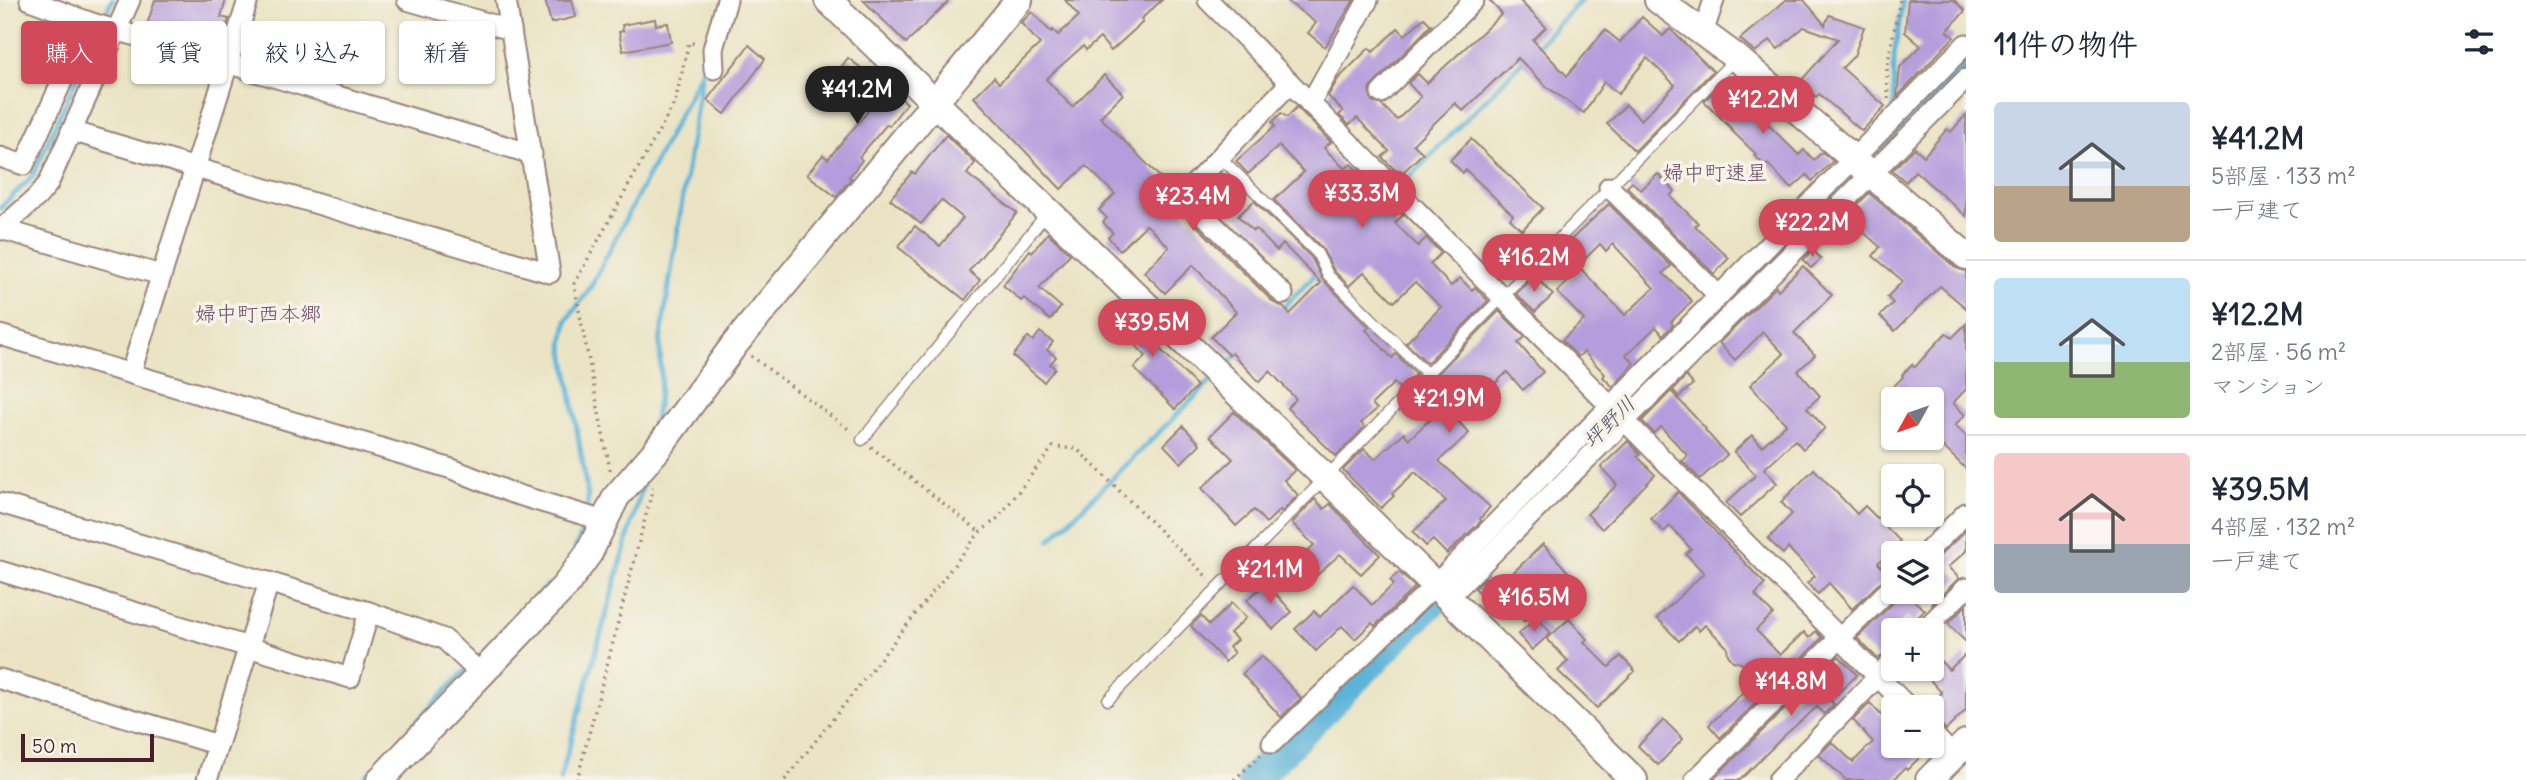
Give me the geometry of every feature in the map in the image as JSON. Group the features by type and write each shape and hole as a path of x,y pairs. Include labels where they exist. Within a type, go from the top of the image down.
{"street":[{"path":"30,0 53,4 87,21"},
{"path":"117,28 130,0"},
{"path":"248,0 227,64 532,154"},
{"path":"407,0 511,30"},
{"path":"71,131 550,273 506,0"},
{"path":"713,59 727,0"},
{"path":"828,0 1325,477 1634,780"},
{"path":"380,780 565,586 589,553 610,509 735,344 1019,0"},
{"path":"1208,0 1609,408 1897,695"},
{"path":"1310,104 1368,0"},
{"path":"1381,93 1474,0"},
{"path":"1658,0 1737,58 1966,256"},
{"path":"1703,33 1714,0"},
{"path":"1272,743 1442,592 1625,423 1862,167 1889,122 1966,44"},
{"path":"1442,592 1609,408 1719,296 1862,167 1966,79"},
{"path":"1283,294 1184,195 1290,83"},
{"path":"0,157 24,165 61,84"},
{"path":"1,229 48,184 92,84"},
{"path":"131,372 221,84"},
{"path":"1609,187 1719,296"},
{"path":"1,229 161,275"},
{"path":"0,335 452,469 512,493 610,509"},
{"path":"0,503 369,612 443,639 480,673"},
{"path":"1938,541 1966,513"},
{"path":"0,570 350,678 369,612"},
{"path":"207,780 269,582"},
{"path":"1936,618 1966,588"},
{"path":"1695,780 1881,597"},
{"path":"1778,780 1881,672"},
{"path":"0,679 218,746"},
{"path":"1929,780 1960,749 1944,740"}],"lane":[{"path":"1108,700 1737,58"},
{"path":"1220,157 1317,253 1328,275 1427,374"},
{"path":"862,440 1048,212"}],"path":[{"path":"1889,122 1887,67 1900,0"},
{"path":"610,509 574,284 675,102 689,42 713,59"},
{"path":"785,780 980,531 999,518 1053,447 1077,449 1218,588"},
{"path":"577,780 653,485"},
{"path":"1234,780 1272,743"}],"building":[{"path":"155,0 226,0 221,17 229,19 227,25 227,21 148,21"},
{"path":"545,0 572,0 576,17 551,23"},
{"path":"863,0 950,0 906,43"},
{"path":"1065,0 1162,0 1141,19 1143,22 1111,51 1100,38 1086,50 1083,46 1046,79 1072,107 1104,75 1123,94 1100,117 1169,186 1166,188 1172,194 1175,204 1274,303 1290,314 1321,283 1283,244 1277,251 1256,229 1253,231 1238,216 1254,201 1311,257 1323,280 1369,327 1366,330 1392,358 1396,354 1416,374 1401,390 1394,383 1372,404 1377,409 1361,423 1365,427 1336,456 1287,408 1296,399 1270,371 1259,382 1232,353 1229,355 1211,337 1236,312 1193,265 1165,293 1144,272 1169,247 1146,225 1120,250 1108,237 1113,233 1103,222 1107,218 1099,210 1115,194 1086,166 1061,189 974,97 994,77 999,83 1040,44 1021,23 1032,12 1051,32 1053,30 1058,35 1079,16"},
{"path":"1286,0 1354,0 1325,47 1308,33 1316,23"},
{"path":"1489,0 1519,0 1546,27 1533,40 1567,76 1605,30 1620,42 1642,17 1663,36 1670,29 1713,71 1635,151 1607,124 1626,105 1641,120 1675,85 1647,58 1618,94 1604,82 1584,113 1547,87 1518,58 1463,111 1455,103 1413,144 1423,153 1400,175 1382,157 1389,151 1357,118 1349,125 1339,115 1343,111 1328,96 1338,79 1369,48 1373,52 1398,28 1405,35 1424,18 1431,25 1369,89 1372,101 1382,105 1397,120 1421,97 1408,83 1418,74 1427,83 1502,14"},
{"path":"1786,0 1804,0 1825,25 1829,15 1864,27 1854,56 1842,68 1885,106 1862,131 1819,94 1816,97 1800,82 1838,39 1804,27 1778,49 1770,40 1755,52 1740,39"},
{"path":"1908,0 1954,0 1965,11 1947,31 1954,37 1897,97 1900,67 1921,46 1905,32"},
{"path":"655,19 656,25 668,23 671,42 623,51 619,32 623,31 622,25"},
{"path":"749,45 765,59 725,114 707,100"},
{"path":"848,58 907,103 859,157 862,160 836,197 807,174 823,155 828,159 869,110 831,80"},
{"path":"1728,78 1737,88 1742,83 1754,93 1745,102 1799,155 1804,150 1814,160 1822,152 1833,161 1812,181 1807,175 1791,189 1768,164 1765,166 1754,155 1756,154 1704,101"},
{"path":"1297,107 1331,142 1324,148 1345,169 1351,164 1403,215 1395,223 1418,246 1426,238 1441,253 1430,264 1451,286 1460,278 1472,290 1475,287 1488,301 1427,363 1406,343 1441,307 1415,282 1394,302 1364,272 1349,286 1334,271 1322,248 1274,200 1304,172 1279,146 1248,174 1236,161 1275,126 1272,122 1281,113 1287,117"},
{"path":"1966,115 1966,216 1915,171 1906,182 1892,170 1915,148 1924,156 1947,129 1951,132"},
{"path":"946,135 975,163 967,174 1017,213 969,271 980,280 965,300 898,247 915,226 940,246 963,218 941,200 921,224 890,199 912,172 915,174"},
{"path":"1471,139 1543,208 1522,230 1510,219 1513,215 1466,170 1463,173 1450,160"},
{"path":"1658,174 1675,191 1670,196 1698,223 1695,226 1729,258 1714,274 1627,187 1632,182 1641,190"},
{"path":"1219,182 1236,200 1221,214 1203,197"},
{"path":"1869,193 1956,268 1966,271 1966,308 1940,286 1895,331 1880,316 1893,303 1887,297 1903,281 1873,256 1880,247 1846,216"},
{"path":"1609,204 1671,266 1663,273 1692,301 1671,322 1673,325 1663,335 1656,327 1626,355 1634,363 1613,387 1603,377 1605,374 1584,352 1578,357 1562,340 1584,320 1557,292 1581,269 1625,315 1654,288 1613,244 1606,251 1600,244 1580,264 1563,247"},
{"path":"1048,233 1070,254 1039,288 1061,307 1050,320 1024,298 1021,301 1003,285 1030,250 1032,252"},
{"path":"1813,250 1821,259 1811,268 1803,260"},
{"path":"1803,266 1832,295 1794,333 1815,355 1798,371 1820,396 1807,408 1825,428 1803,449 1795,440 1764,469 1777,483 1740,517 1726,503 1756,475 1734,452 1752,435 1762,446 1786,424 1750,385 1784,354 1763,332 1735,360 1719,343 1776,287 1778,290"},
{"path":"1534,275 1553,295 1535,312 1516,294"},
{"path":"1121,303 1153,335 1149,338 1197,386 1175,409 1134,368 1146,356 1121,331 1118,334 1104,321"},
{"path":"1499,311 1525,337 1518,343 1543,372 1523,390 1507,372 1457,420 1469,433 1439,461 1490,507 1481,521 1447,554 1433,540 1426,546 1413,532 1446,501 1415,472 1381,508 1343,470 1364,449 1375,459 1404,433 1409,439 1458,394 1438,373"},
{"path":"1966,324 1966,389 1953,403 1965,415 1955,425 1966,436 1966,469 1944,448 1944,387 1893,387 1912,364 1915,367 1946,333 1952,338"},
{"path":"1040,332 1053,342 1047,350 1056,357 1050,364 1055,368 1044,382 1013,356 1028,337 1033,341"},
{"path":"1686,376 1693,384 1679,397 1673,390"},
{"path":"1671,391 1727,455 1700,479 1682,461 1688,456 1661,427 1654,433 1642,421"},
{"path":"1234,412 1295,470 1284,480 1298,495 1282,512 1280,510 1266,523 1254,510 1236,526 1202,488 1233,459 1210,436"},
{"path":"1183,426 1200,444 1181,463 1164,445"},
{"path":"1628,441 1640,454 1637,456 1655,475 1602,529 1587,514 1617,485 1601,467"},
{"path":"1814,469 1857,514 1865,506 1881,522 1881,527 1886,527 1900,541 1881,541 1881,560 1878,563 1881,567 1881,582 1852,609 1829,583 1818,594 1807,583 1815,576 1788,548 1783,554 1768,539 1792,514 1781,502"},
{"path":"1678,492 1765,584 1755,595 1773,614 1756,630 1780,655 1804,632 1809,638 1816,631 1822,638 1720,738 1709,725 1757,679 1741,663 1733,661 1728,655 1727,647 1705,625 1699,631 1695,626 1679,641 1657,618 1704,573 1686,554 1691,549 1670,526 1664,532 1651,519"},
{"path":"1315,499 1324,509 1330,504 1380,555 1361,574 1340,554 1305,586 1289,568 1314,545 1292,523"},
{"path":"1966,530 1966,551 1948,567 1959,578 1944,593 1944,551"},
{"path":"1543,544 1586,592 1567,610 1552,595 1524,621 1506,603 1497,612 1475,588 1485,578 1496,589"},
{"path":"1399,572 1415,587 1375,626 1372,623 1355,639 1342,626 1316,651 1295,629 1314,611 1320,617 1353,585 1372,605 1394,584 1390,580"},
{"path":"1266,583 1292,612 1273,629 1247,600"},
{"path":"1232,603 1246,618 1230,633 1237,640 1229,647 1234,653 1225,662 1191,626 1201,616 1209,625"},
{"path":"1892,604 1918,604 1925,610 1917,618 1881,618 1881,657 1878,659 1857,638"},
{"path":"1966,605 1966,642 1948,624"},
{"path":"1537,618 1551,633 1532,650 1518,634"},
{"path":"1569,619 1587,639 1584,642 1609,667 1621,656 1635,671 1597,708 1558,671 1568,661 1547,639"},
{"path":"1966,654 1966,710 1946,730 1944,695 1940,695 1942,693 1931,681 1944,681 1944,665 1949,670"},
{"path":"1262,656 1301,698 1281,717 1242,674"},
{"path":"1839,656 1857,675 1830,700 1834,704 1824,714 1817,707 1740,780 1712,780"},
{"path":"1870,703 1881,715 1881,758 1919,758 1893,780 1846,780 1819,755 1832,742 1853,762 1873,742 1853,720"},
{"path":"1664,720 1683,739 1658,765 1638,746"}],"waterway":[{"path":"0,208 32,177 112,0"},
{"path":"1535,48 1581,0"},
{"path":"1894,108 1894,56 1903,0"},
{"path":"652,439 661,380 660,343 705,54"},
{"path":"1381,206 1526,58"},
{"name":"坪野川","path":"1721,311 1966,63"},
{"path":"574,552 586,523 588,497 563,344 567,320 589,290 701,73"},
{"name":"坪野川","path":"1894,125 1894,136"},
{"path":"1279,312 1333,256"},
{"path":"1223,369 1240,352"},
{"path":"1050,540 1213,379"},
{"path":"560,780 643,483"},
{"name":"坪野川","path":"1253,780 1462,571"},
{"path":"475,661 548,585"},
{"path":"405,735 468,668"},
{"path":"363,780 372,770"}],"district":[{"name":"婦中町速星","path":"1715,172"},
{"name":"婦中町西本郷","path":"258,313"}]}
